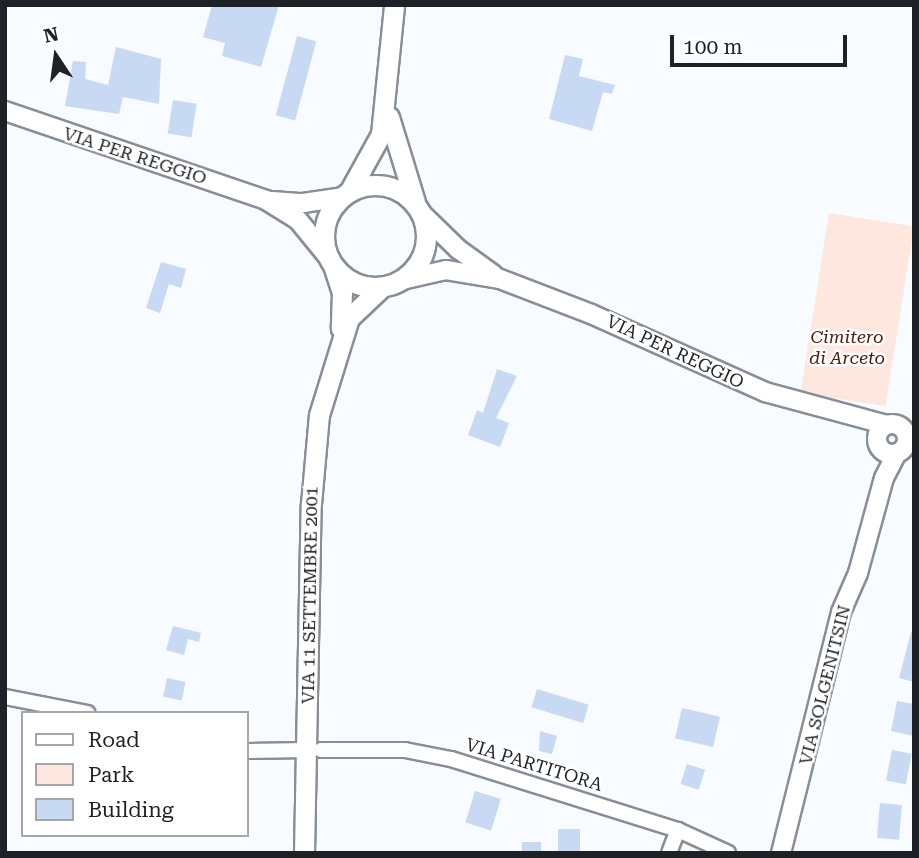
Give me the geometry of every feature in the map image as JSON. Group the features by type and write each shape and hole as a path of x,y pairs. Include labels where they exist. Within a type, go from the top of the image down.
{"main road":[{"name":"VIA 11 SETTEMBRE 2001","path":"304,853 314,750 314,452 340,340 343,301 330,261 327,218 346,195 378,145 387,99 394,5"},
{"name":"VIA 11 SETTEMBRE 2001","path":"340,340 358,305 382,287 402,280 415,269 426,246 418,209 393,143 387,99"},
{"path":"346,195 385,186 418,209"},
{"path":"330,261 358,285 382,287"}],"street":[{"name":"VIA PER REGGIO","path":"5,111 266,200 298,220 330,261"},
{"name":"VIA PER REGGIO","path":"266,200 303,203 346,195"},
{"name":"VIA PER REGGIO","path":"418,209 458,249 500,279"},
{"name":"VIA PER REGGIO","path":"402,280 446,270 500,279 600,317 737,381 853,416 897,439"},
{"name":"VIA SOLGENITSIN","path":"781,853 820,712 828,659 858,573 897,439"},
{"path":"5,697 76,711"},
{"name":"VIA PARTITORA","path":"248,751 405,750 451,759 678,830 728,853"},
{"path":"669,853 678,830"}],"green space":[{"name":"Cimitero di Arceto","path":"829,213 914,226 885,406 801,393"}],"building":[{"path":"212,5 279,5 261,67 222,56 225,43 203,37"},
{"path":"297,36 316,41 295,120 276,115"},
{"path":"116,47 161,59 159,104 123,97 119,114 65,106 73,61 86,62 85,79 108,85"},
{"path":"565,55 583,59 579,76 615,85 612,94 603,92 592,131 549,119"},
{"path":"173,100 197,104 191,137 168,134"},
{"path":"161,262 186,269 181,288 169,284 160,313 146,308"},
{"path":"497,369 517,376 496,418 509,423 500,447 468,435 477,410 483,413"},
{"path":"173,626 201,633 199,642 188,639 184,655 166,650"},
{"path":"911,632 914,633 914,682 899,678"},
{"path":"167,678 186,682 182,701 163,697"},
{"path":"537,689 589,705 583,723 531,707"},
{"path":"897,701 914,704 914,736 891,731"},
{"path":"682,708 720,717 713,747 675,738"},
{"path":"540,731 557,736 552,754 539,751"},
{"path":"892,750 912,754 906,784 886,780"},
{"path":"687,764 705,770 699,790 681,784"},
{"path":"475,791 501,799 491,830 465,823"},
{"path":"880,803 902,805 899,840 877,838"},
{"path":"558,829 580,829 580,853 558,853"},
{"path":"522,842 541,842 541,853 522,853"}]}
